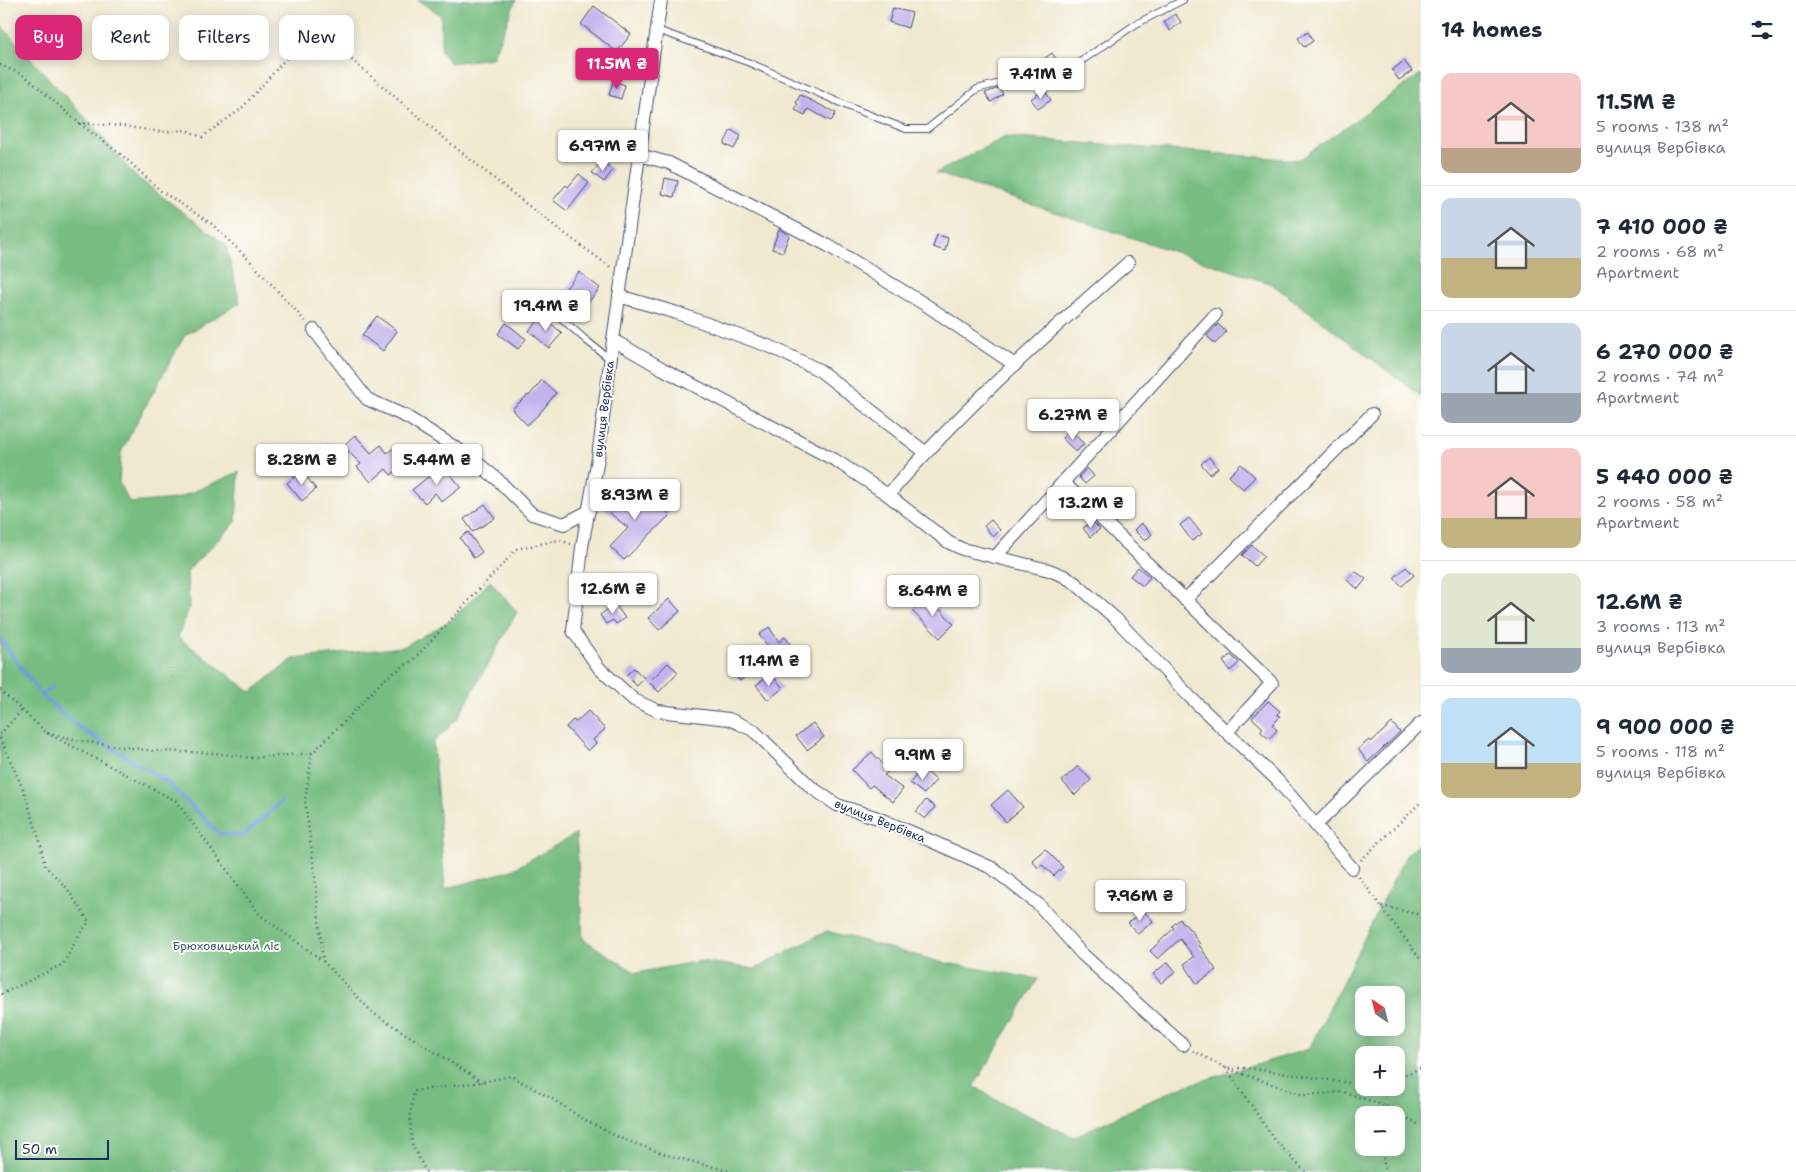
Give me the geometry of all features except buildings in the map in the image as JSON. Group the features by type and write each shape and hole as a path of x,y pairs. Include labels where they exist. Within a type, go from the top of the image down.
{"street":[{"name":"вулиця Вербівка","path":"661,0 598,458 582,547 574,631 598,668 634,700 658,711 729,719 753,730 811,787 837,805 875,817 992,868 1040,905 1081,953 1183,1045"},
{"path":"639,154 669,163 827,245 926,305 1015,365"},
{"path":"888,495 925,452 1051,330 1128,263"},
{"path":"619,296 676,313 771,347 818,370 925,452"},
{"path":"995,557 1215,314"},
{"path":"314,330 366,400 407,417 470,457 497,479 532,514 564,524 589,511"},
{"path":"613,340 663,369 835,460 888,495 948,542 962,549 1049,570 1075,583 1115,618 1190,697 1278,781 1352,868"},
{"path":"1185,600 1372,414"},
{"path":"1063,482 1272,683 1227,732"},
{"path":"1316,825 1421,723"}],"lane":[{"path":"657,30 750,63 852,108 906,129 927,129 977,89 1030,75 1062,74 1136,24 1183,0"},
{"path":"546,305 611,360"}],"path":[{"path":"79,123 123,126 161,132 186,130 202,136 241,109 299,44 330,41 450,143 575,242 622,275"},
{"path":"0,65 25,76 79,123 123,156 161,191 212,224 251,262 314,330"},
{"path":"323,961 314,867 305,801 312,753 382,682 414,659 517,549 559,540"},
{"path":"0,690 46,733 176,801 260,915 323,961 373,1013 482,1082"},
{"path":"0,734 22,710"},
{"path":"46,733 86,742 154,751 214,753 253,758 312,753"},
{"path":"0,738 24,791 40,842 44,866 67,888 89,922 79,935 63,964 0,995"},
{"path":"1421,802 1352,868 1421,960"},
{"path":"1380,906 1421,915"},
{"path":"1183,1045 1226,1068 1303,1095 1343,1092 1386,1106"},
{"path":"1226,1068 1248,1068 1355,1084"},
{"path":"1226,1068 1274,1139 1305,1172"},
{"path":"1405,1074 1421,1068"},
{"path":"426,1172 412,1144 410,1117 414,1091 511,1076 583,1119 620,1138 667,1155 732,1172"},
{"path":"1405,1117 1421,1126"},
{"path":"1383,1156 1385,1172"}],"green space":[{"path":"417,0 516,0 492,58 450,63 441,51 441,15"},
{"name":"Брюховицький ліс","path":"0,24 15,41 15,60 32,60 96,129 134,175 226,245 240,303 185,335 121,452 119,483 130,503 176,499 239,472 236,522 187,571 189,608 178,637 251,692 293,659 403,647 450,621 490,581 517,612 457,719 433,743 445,889 512,870 576,834 583,939 636,973 700,961 755,969 827,931 940,962 1038,979 974,1086 996,1100 1073,1137 1178,1088 1309,1049 1406,855 1421,842 1421,1172 0,1172"},
{"path":"1421,74 1421,396 1272,284 936,173 1005,137 1299,160"}],"waterway":[{"path":"0,639 41,695 77,726 167,782 220,834 243,836 282,801"},
{"path":"41,695 53,687"}]}
